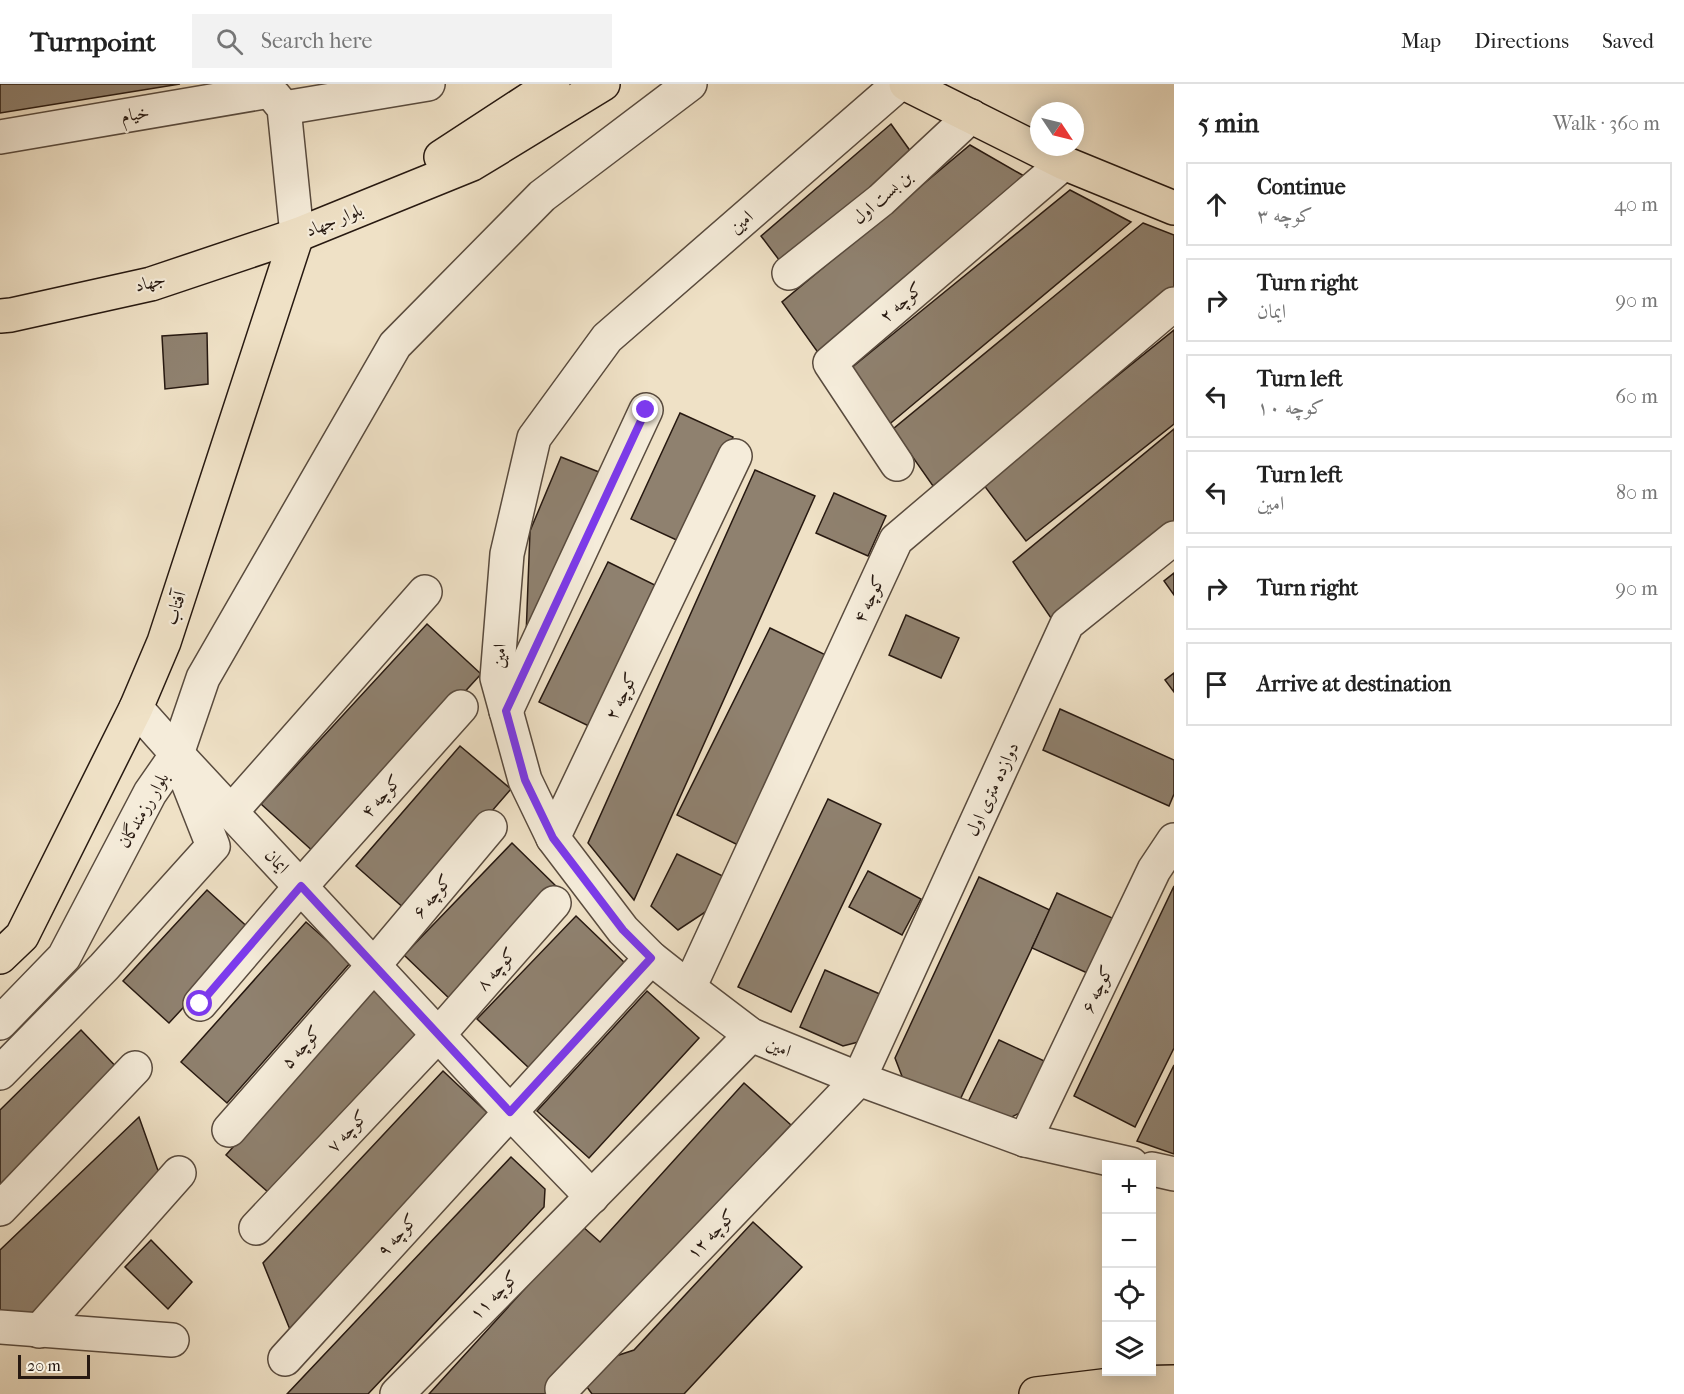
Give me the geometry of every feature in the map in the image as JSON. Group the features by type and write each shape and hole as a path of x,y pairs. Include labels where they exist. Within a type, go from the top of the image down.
{"main road":[{"name":"بلوار جهاد","path":"297,235 445,155 553,84"},
{"name":"بلوار جهاد","path":"297,235 472,164 603,84"},
{"path":"906,84 1064,163 1174,208"},
{"name":"جهاد","path":"0,316 151,284 297,235"},
{"name":"آفتاب","path":"0,957 22,936 136,708 164,642 297,235"},
{"path":"1036,1394 1127,1383 1174,1382"}],"street":[{"name":"خیام","path":"0,137 274,94 428,84"},
{"path":"177,754 203,678 395,345 542,196 690,84"},
{"name":"امین","path":"899,84 607,338 534,438 507,554 497,678 525,780 553,838 623,930 651,958 689,988 751,1035 859,1079 1025,1140 1113,1160"},
{"path":"274,94 297,235"},
{"name":"بن بست اول","path":"789,273 881,200 971,116"},
{"name":"کوچه ۲","path":"897,464 830,363 1064,163"},
{"name":"کوچه ۴","path":"689,988 896,540 1174,304"},
{"path":"506,711 646,410"},
{"name":"کوچه ۲","path":"553,838 735,456"},
{"name":"دوازده متری اول","path":"859,1079 1067,624 1174,538"},
{"path":"231,812 425,592"},
{"name":"کوچه ۴","path":"200,1004 301,886 461,707"},
{"name":"ایمان","path":"136,708 438,1035 592,1197"},
{"name":"بلوار رزمندگان","path":"0,1023 64,957 150,793 177,754"},
{"name":"بلوار رزمندگان","path":"0,1073 104,967 213,846 177,754"},
{"name":"کوچه ۶","path":"374,965 490,826"},
{"name":"کوچه ۶","path":"1025,1140 1154,870 1174,840"},
{"name":"کوچه ۸","path":"438,1035 554,903"},
{"name":"کوچه ۹","path":"285,1359 651,958"},
{"name":"کوچه ۵","path":"229,1130 374,965"},
{"name":"کوچه ۷","path":"256,1228 438,1035"},
{"name":"کوچه ۱۱","path":"397,1394 751,1035"},
{"path":"0,1209 135,1068"},
{"name":"کوچه ۱۲","path":"562,1389 859,1079"},
{"path":"1156,1170 1174,1174"},
{"path":"39,1331 179,1173"},
{"path":"0,1327 172,1340"}],"building":[{"path":"0,84 180,84 0,113"},
{"path":"891,124 916,159 789,273 761,236"},
{"path":"970,145 1024,176 819,354 782,302"},
{"path":"1070,190 1131,222 886,427 845,373"},
{"path":"1143,223 1174,235 1174,290 933,486 893,429"},
{"path":"1174,330 1174,424 1026,541 983,484"},
{"path":"207,333 208,384 165,389 162,336"},
{"path":"680,413 733,437 683,543 631,519"},
{"path":"1174,429 1174,522 1053,621 1013,562"},
{"path":"561,457 604,474 525,663 530,531"},
{"path":"755,470 815,496 634,900 588,843"},
{"path":"834,493 886,516 868,556 816,533"},
{"path":"608,562 665,590 597,730 539,702"},
{"path":"1174,573 1174,595 1164,581"},
{"path":"906,615 959,638 941,678 889,655"},
{"path":"427,624 481,674 316,854 261,804"},
{"path":"770,628 832,658 740,846 677,815"},
{"path":"1174,673 1174,692 1165,680"},
{"path":"1060,709 1174,760 1174,794 1169,806 1043,750"},
{"path":"460,746 511,789 406,910 356,866"},
{"path":"828,799 881,824 791,1012 738,987"},
{"path":"512,843 559,889 452,1001 404,955"},
{"path":"677,854 731,880 719,903 678,930 651,906"},
{"path":"868,871 921,899 902,935 849,907"},
{"path":"979,877 1050,910 957,1106 905,1084 895,1058"},
{"path":"1174,886 1174,1048 1135,1127 1074,1096"},
{"path":"207,890 253,932 169,1023 123,981"},
{"path":"1057,893 1121,922 1096,977 1032,948"},
{"path":"576,916 627,965 529,1068 477,1019"},
{"path":"306,922 351,962 227,1103 181,1062"},
{"path":"825,970 882,995 862,1041 843,1046 800,1027"},
{"path":"374,988 423,1032 276,1199 226,1155"},
{"path":"647,991 699,1038 589,1158 537,1111"},
{"path":"81,1030 123,1074 0,1195 0,1110"},
{"path":"999,1040 1053,1065 1033,1106 1006,1120 967,1104"},
{"path":"1174,1065 1174,1154 1137,1141"},
{"path":"443,1071 495,1120 293,1337 263,1263"},
{"path":"744,1083 791,1125 547,1394 429,1394 582,1226 600,1242"},
{"path":"139,1117 161,1179 35,1314 0,1311 0,1250"},
{"path":"511,1157 545,1189 544,1207 368,1394 287,1394"},
{"path":"753,1222 802,1267 684,1394 592,1394 587,1387 613,1357 634,1350"},
{"path":"151,1240 192,1282 168,1309 125,1267"}],"route":[{"path":"200,1004 301,886 510,1112 651,958 623,930 553,838 525,780 506,711 646,410"}]}
